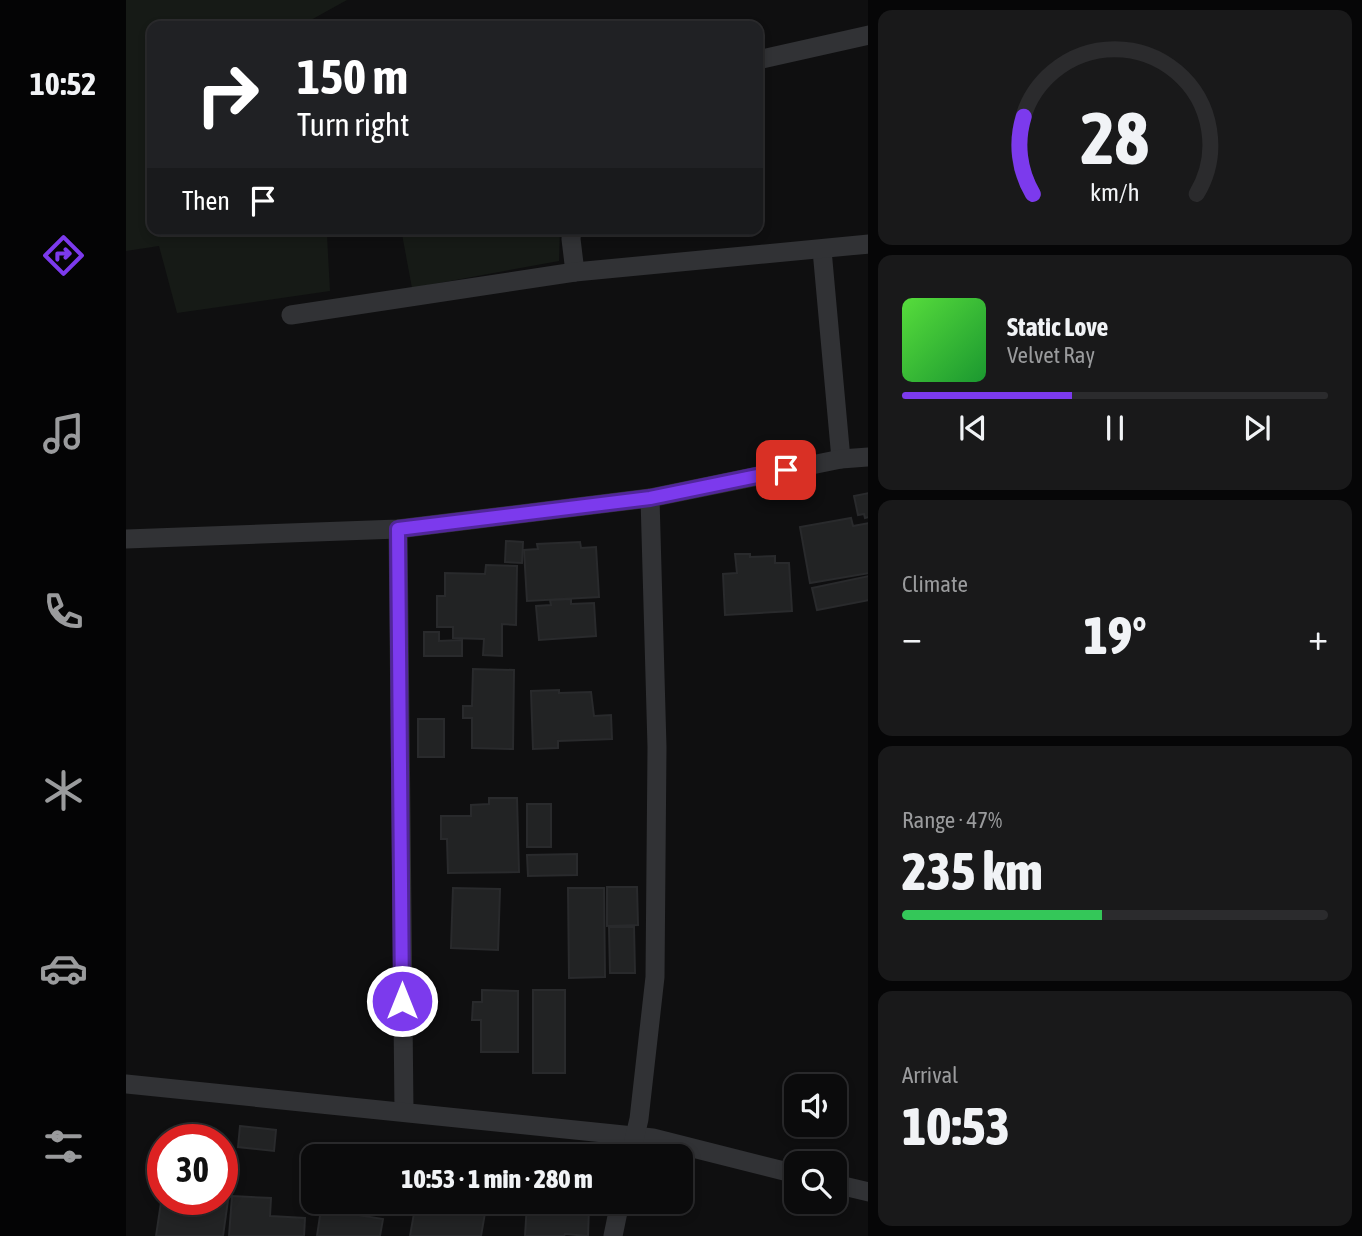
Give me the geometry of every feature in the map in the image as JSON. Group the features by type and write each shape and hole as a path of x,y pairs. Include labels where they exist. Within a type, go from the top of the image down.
{"street":[{"path":"763,59 868,35"},
{"path":"571,235 575,271"},
{"path":"291,315 575,271 868,244"},
{"path":"822,250 841,459"},
{"path":"126,539 398,529 650,498 841,459 868,457"},
{"path":"633,1144 639,1118 655,977 657,747 650,498"},
{"path":"398,529 404,1112"},
{"path":"126,1084 653,1138 784,1171"},
{"path":"847,1187 868,1192"},
{"path":"613,1236 618,1214"}],"shaded area":[{"path":"126,0 347,0 309,21 147,21 147,235 327,235 330,291 177,313 159,246 126,251"},
{"path":"402,235 560,235 559,261 412,288"}],"building":[{"path":"868,493 868,517 865,518 864,514 858,515 854,496"},
{"path":"851,518 853,526 868,523 868,573 810,583 800,527"},
{"path":"506,541 523,542 522,563 505,562"},
{"path":"580,542 581,548 596,547 599,597 527,601 524,550 538,549 537,544"},
{"path":"735,554 750,554 750,557 775,556 775,563 789,563 792,611 725,615 723,574 737,573"},
{"path":"486,565 517,566 516,625 502,624 502,656 483,655 484,639 453,638 453,627 437,627 437,596 445,596 445,573 485,574"},
{"path":"868,576 868,600 817,610 812,588"},
{"path":"571,599 571,604 594,603 596,636 539,640 536,606 551,605 550,600"},
{"path":"424,632 439,632 439,641 462,640 462,656 424,656"},
{"path":"473,669 514,670 513,749 472,748 472,718 463,718 463,706 472,706"},
{"path":"559,690 559,693 591,692 594,716 611,715 612,739 558,741 558,748 533,749 531,691"},
{"path":"418,719 444,719 444,757 418,757"},
{"path":"489,798 517,798 519,872 448,873 447,839 441,839 441,816 471,816 471,805 489,804"},
{"path":"527,804 551,804 551,847 527,847"},
{"path":"577,854 577,875 528,876 527,855"},
{"path":"607,887 637,887 638,925 607,926"},
{"path":"453,888 500,889 498,950 451,948"},
{"path":"568,888 604,888 605,977 569,978"},
{"path":"609,927 634,927 635,973 610,973"},
{"path":"482,990 518,991 518,1052 481,1052 481,1020 472,1020 473,1002 482,1002"},
{"path":"533,990 565,990 565,1073 533,1073"},
{"path":"240,1126 276,1130 274,1151 238,1147"},
{"path":"238,1196 271,1198 270,1216 305,1218 304,1236 229,1236 231,1215 238,1215"},
{"path":"320,1214 352,1214 383,1219 380,1236 317,1236"},
{"path":"414,1214 485,1214 481,1236 410,1236"},
{"path":"526,1214 589,1214 588,1236 525,1236"},
{"path":"159,1215 226,1215 223,1236 156,1236"}],"route":[{"path":"402,1001 398,529 650,498 786,470"}]}
